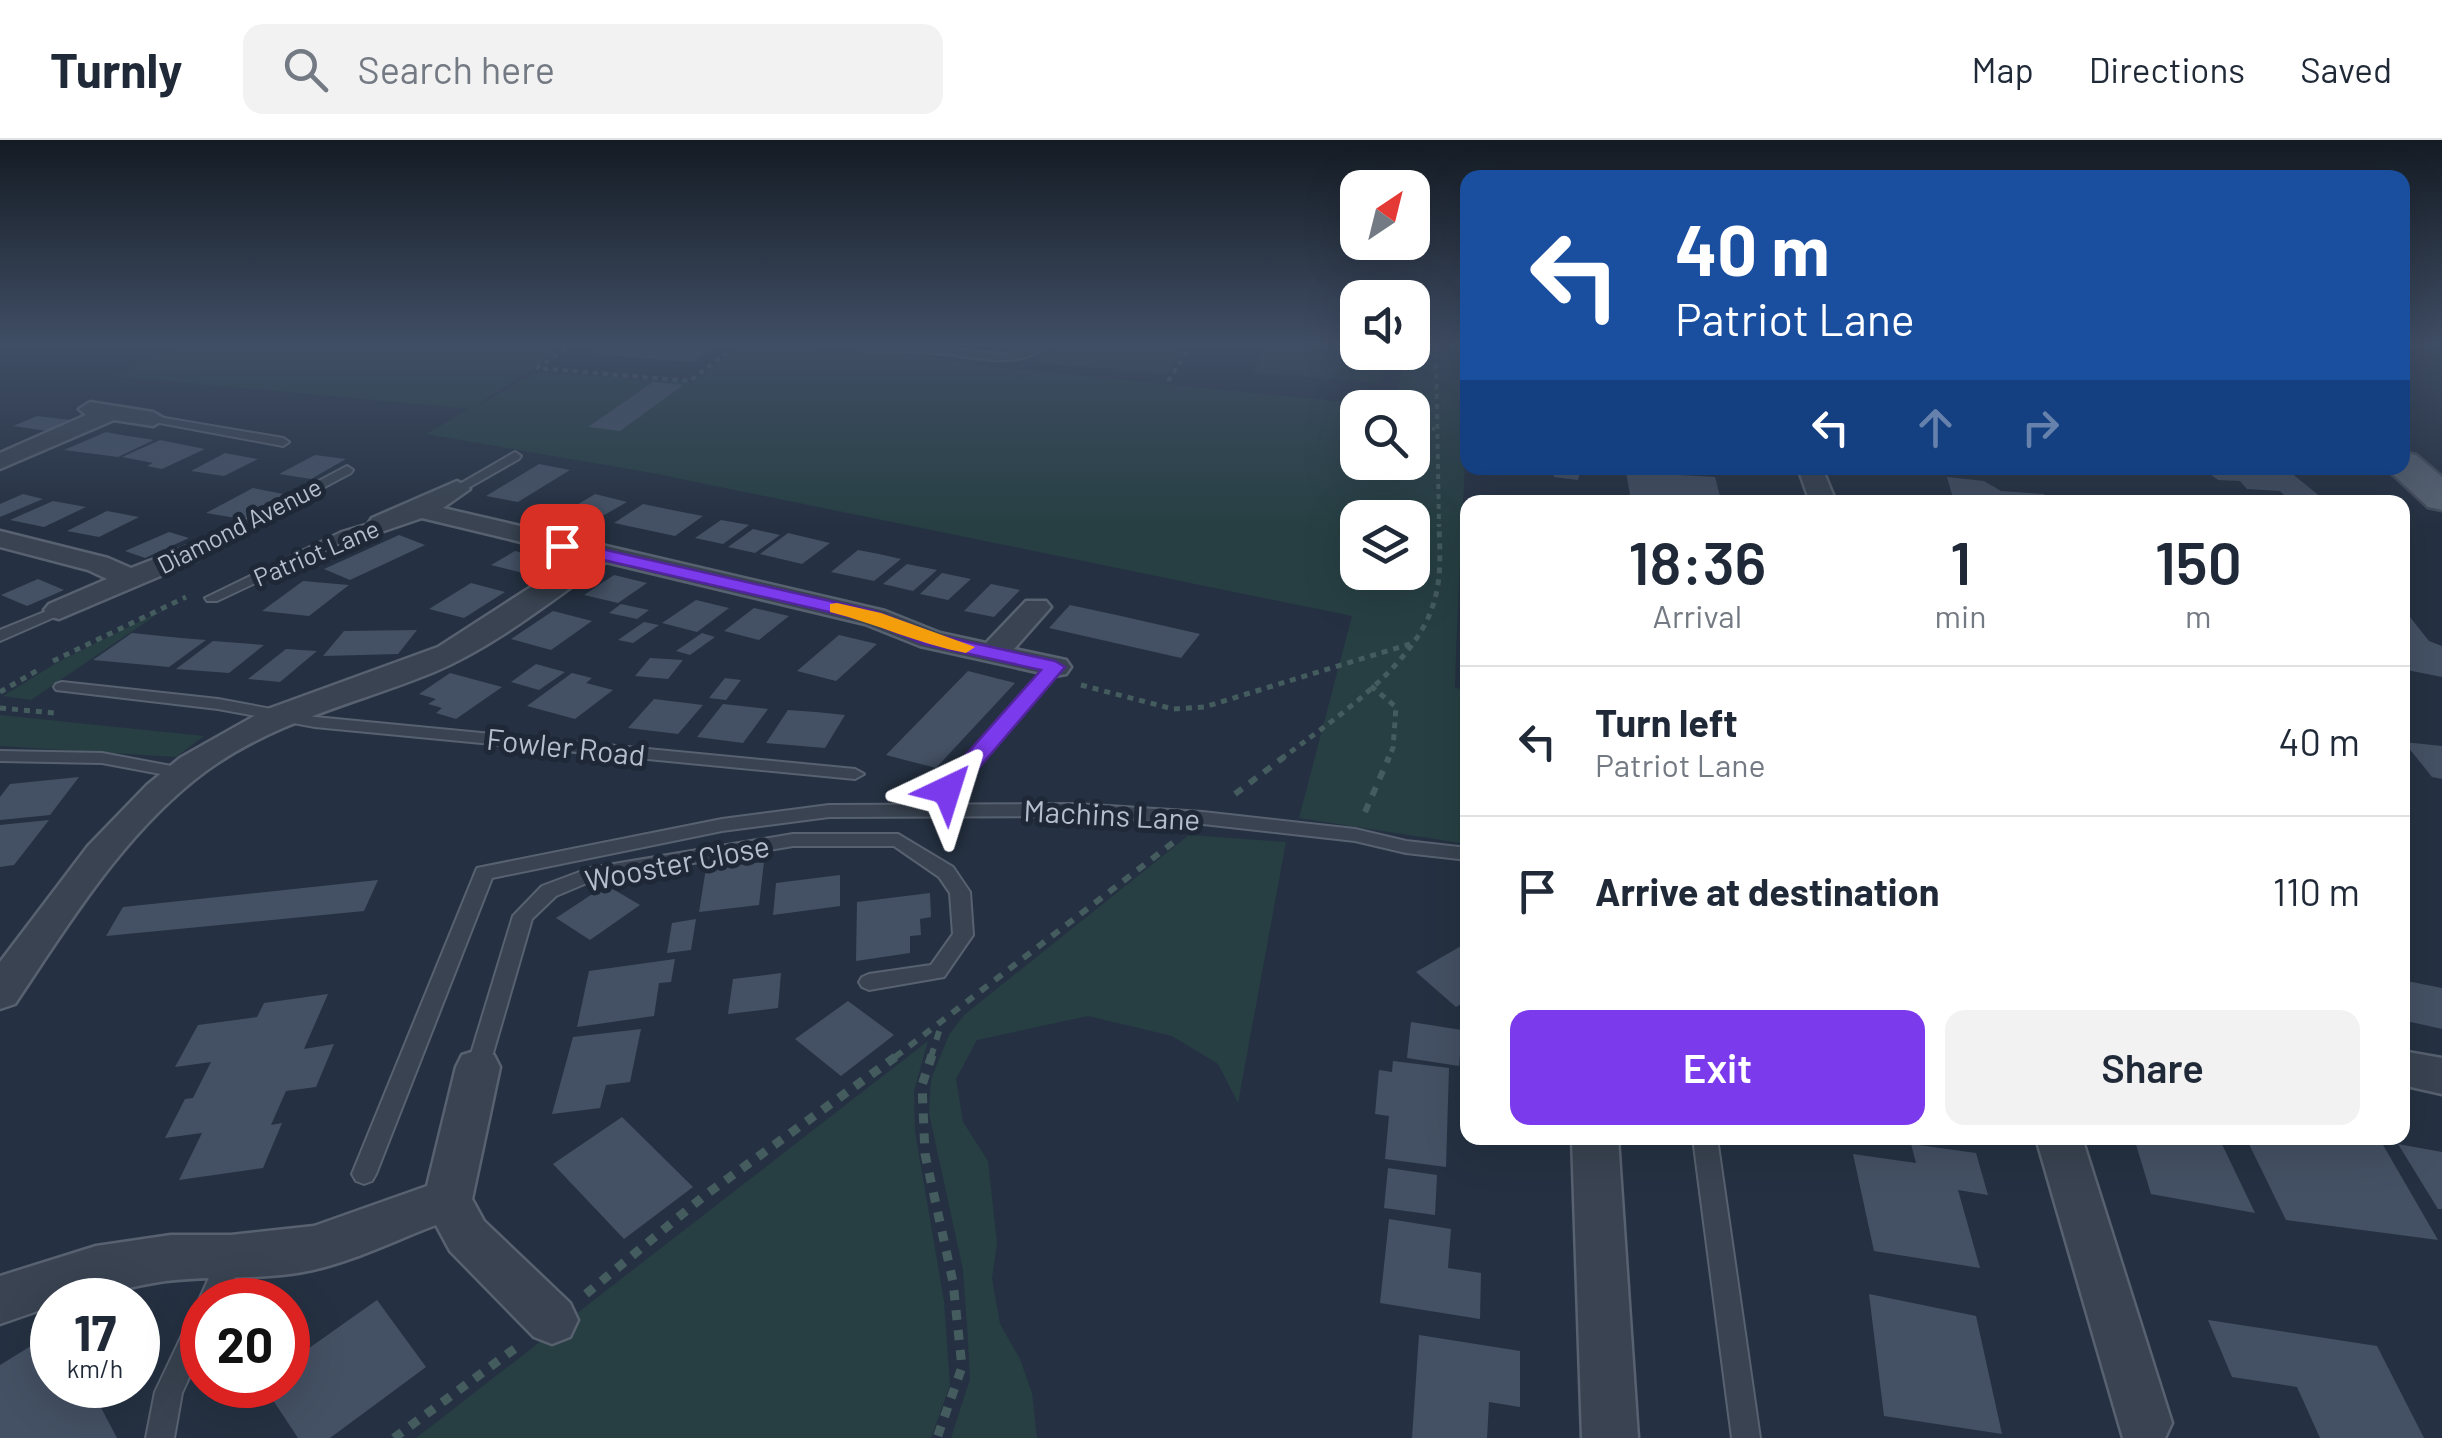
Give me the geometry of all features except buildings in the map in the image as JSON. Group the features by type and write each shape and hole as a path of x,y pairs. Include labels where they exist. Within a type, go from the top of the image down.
{"main road":[{"path":"2410,470 2442,498"}],"street":[{"path":"72,407 153,419"},
{"path":"0,462 110,412"},
{"name":"Patriot Lane","path":"381,524 420,510 457,488"},
{"path":"420,510 874,617 931,640 1055,667"},
{"name":"Diamond Avenue","path":"0,539 98,564 131,579"},
{"name":"Diamond Avenue","path":"60,610 188,554"},
{"name":"Fowler Road","path":"5,980 91,864 134,816 182,773 225,742 278,714 430,662 475,638 600,554"},
{"path":"994,652 1036,607"},
{"name":"Wooster Close","path":"448,1200 478,1067"},
{"path":"2410,1070 2442,1076"},
{"path":"1595,1145 1610,1438"},
{"path":"2061,1145 2144,1424"},
{"path":"225,1278 448,1200 466,1236 552,1320"},
{"path":"0,1300 96,1269 172,1258 220,1278"}],"lane":[{"path":"153,419 283,442"},
{"name":"Patriot Lane","path":"457,488 515,456"},
{"name":"Diamond Avenue","path":"188,554 347,470"},
{"name":"Patriot Lane","path":"212,598 346,535 381,524"},
{"name":"Diamond Avenue","path":"0,636 60,610"},
{"path":"947,790 1055,667"},
{"name":"Fowler Road","path":"62,687 314,722 855,774"},
{"path":"0,756 102,758 182,773"},
{"name":"Machins Lane","path":"364,1174 484,873 722,825 829,811 1076,810 1203,818 1356,835 1406,847 1460,853"},
{"name":"Wooster Close","path":"478,1067 523,916 549,892 590,874 793,840 898,840 946,872 960,892 962,935 937,972 869,982"},
{"path":"1706,1145 1746,1438"},
{"path":"160,1438 170,1392 180,1370"}],"path":[{"path":"645,1249 704,1196 941,1024 1372,686 1412,644 1431,612 1440,576 1436,405"},
{"path":"1430,430 1436,430"},
{"path":"1055,667 1072,682 1173,709 1204,707 1412,644"},
{"path":"1356,835 1393,748 1396,707 1372,686"},
{"path":"937,1438 962,1367 953,1282 925,1154 922,1085 941,1024"},
{"path":"394,1438 446,1399"}],"green space":[{"path":"421,405 478,405 471,409 479,405 1340,405 1340,480 1430,480 1430,405 1460,405 1460,475 1464,475 1463,495 1460,495 1455,687 1460,690 1460,843 1299,818 1352,616 652,473 426,434 469,409"},
{"path":"165,609 31,700 3,696 58,662"},
{"path":"0,715 204,736 176,757 0,746"},
{"path":"1189,835 1286,842 1238,1103 1218,1064 1172,1036 1088,1016 977,1040 956,1079 963,1122 988,1161 997,1243 992,1278 1000,1324 1020,1359 1032,1393 1037,1438 951,1438 970,1379 968,1341 963,1270 929,1113 931,1079 949,1035 964,1015"},
{"path":"928,1041 914,1091 915,1132 944,1301 950,1385 931,1438 416,1438"}],"slow traffic":[{"path":"837,608 874,617 931,640 966,647"}],"route":[{"path":"562,546 874,617 931,640 1055,667 947,790"}]}
